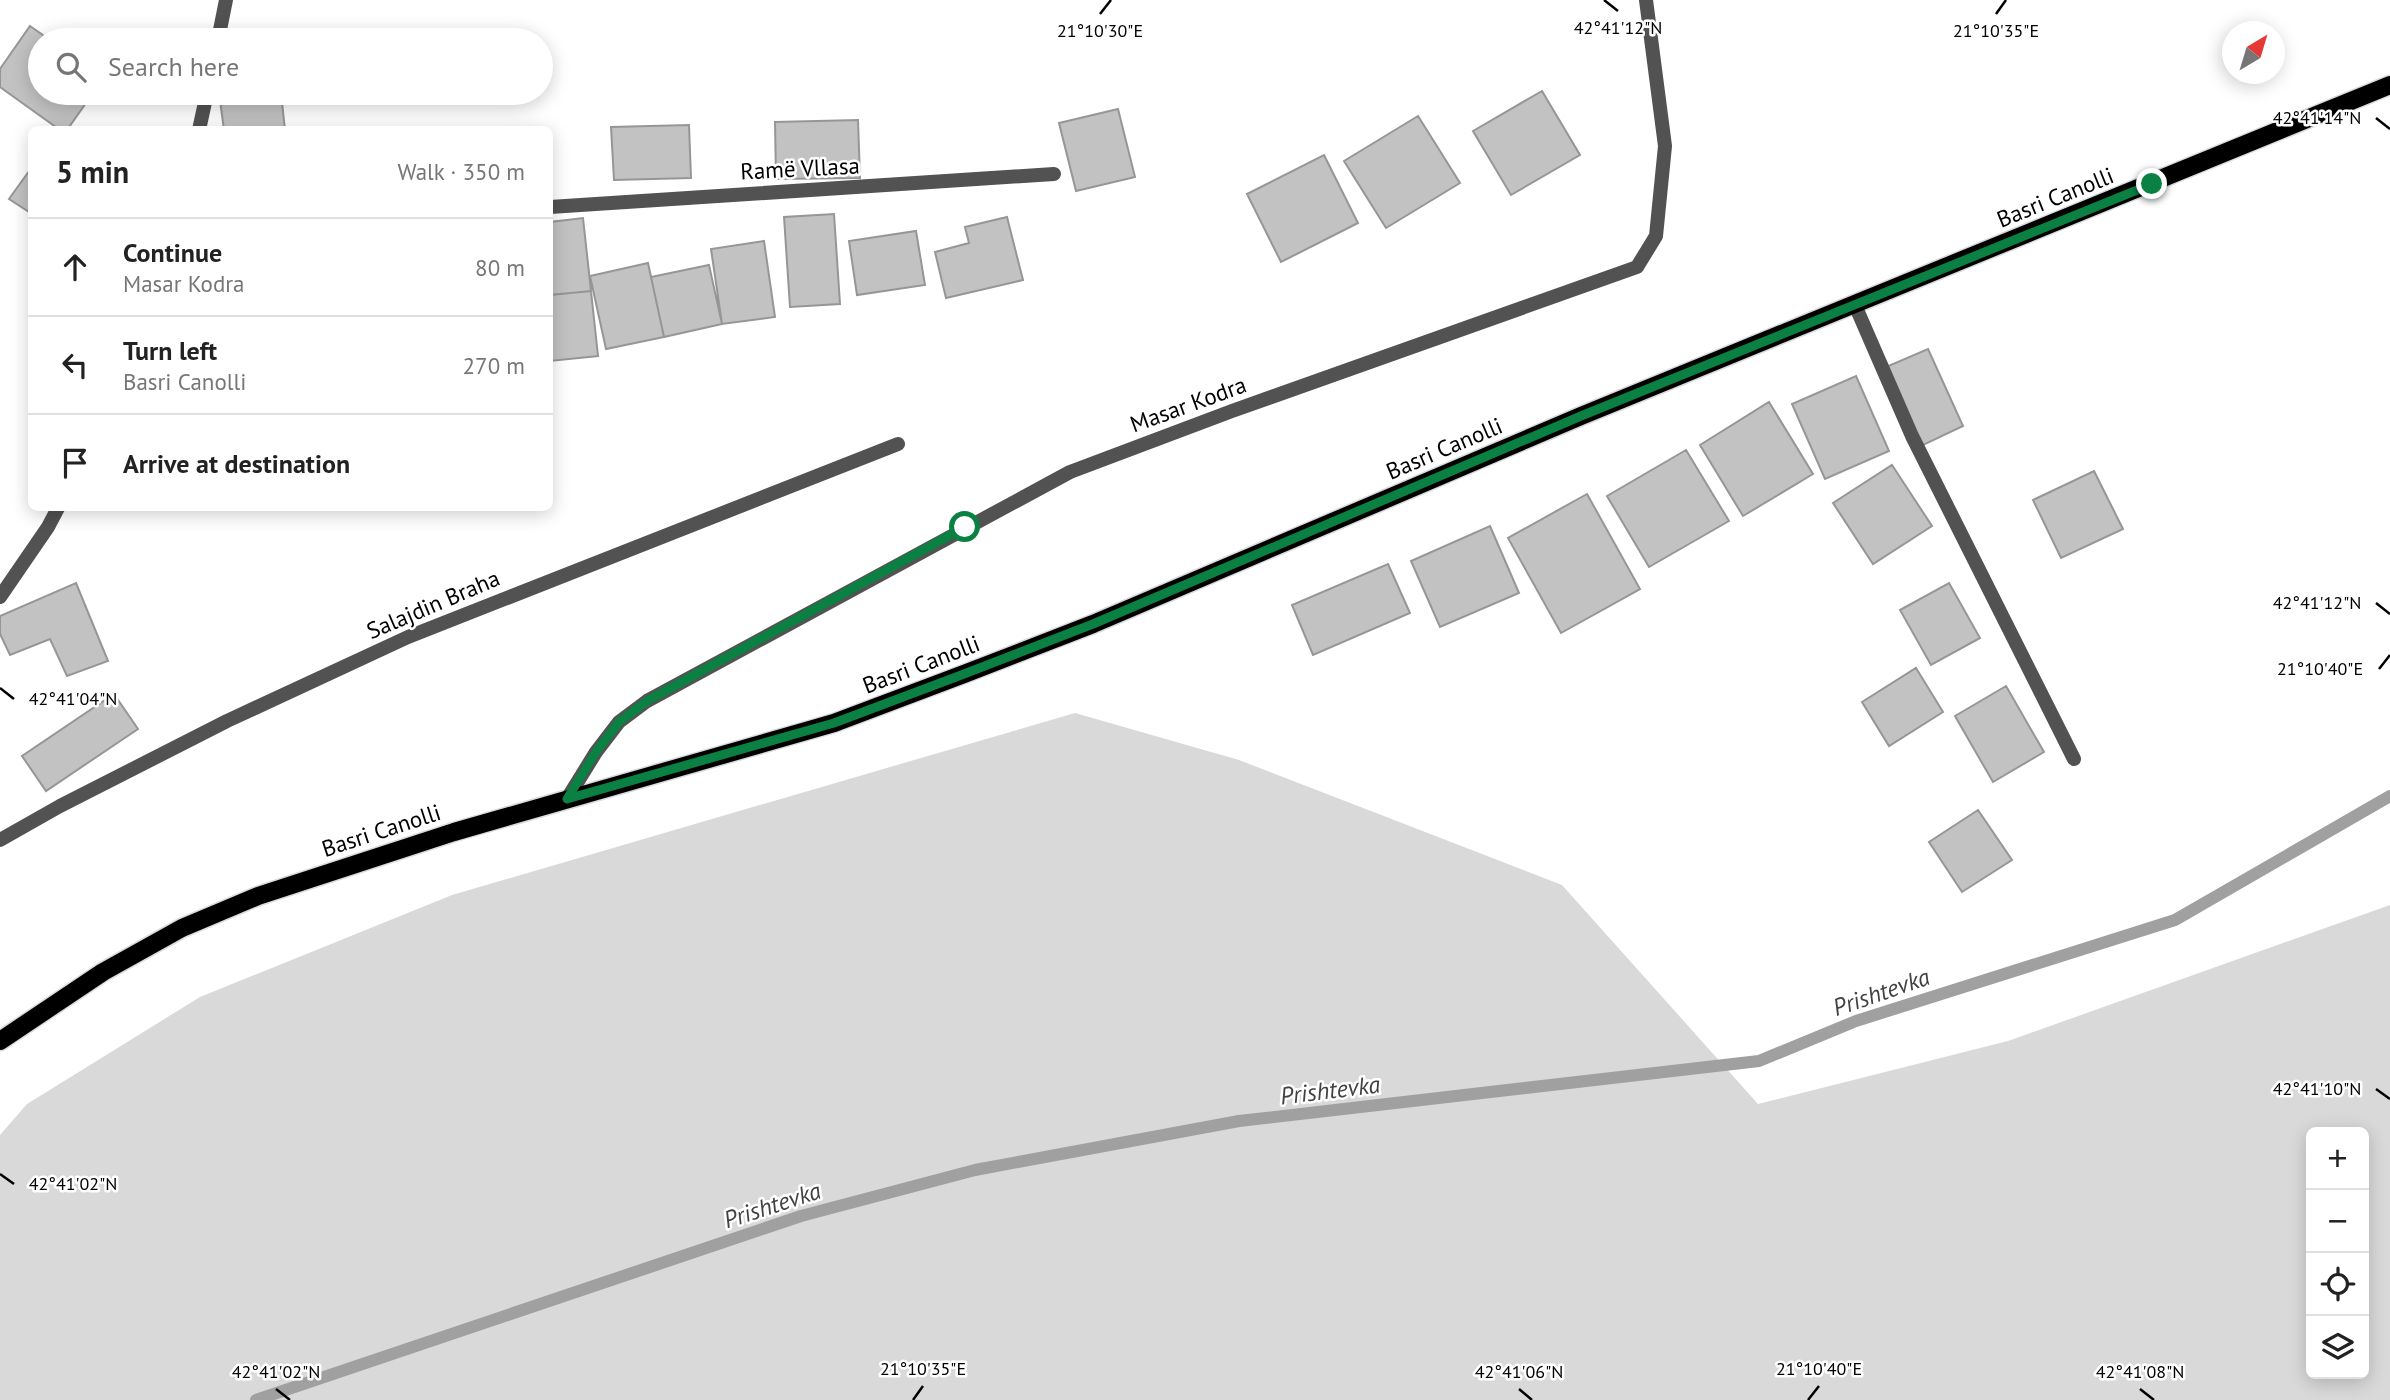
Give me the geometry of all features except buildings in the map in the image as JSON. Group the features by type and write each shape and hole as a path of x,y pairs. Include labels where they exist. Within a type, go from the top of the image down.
{"main road":[{"name":"Basri Canolli","path":"0,1041 103,972 182,928 258,896 567,799 834,723 964,674 1093,624 1581,416 2390,85"}],"street":[{"path":"220,28 226,0"},
{"name":"Masar Kodra","path":"567,799 596,752 619,722 647,701 1070,472 1232,411 1637,267 1656,236 1665,146 1646,0"},
{"path":"200,126 204,105"},
{"name":"Ramë Vllasa","path":"553,207 1054,174"},
{"path":"1855,305 1912,436 2074,759"},
{"name":"Salajdin Braha","path":"0,840 60,806 227,721 408,637 898,444"},
{"path":"0,597 56,511"}],"shaded area":[{"path":"1075,713 1239,760 1562,885 1758,1104 2008,1041 2390,905 2390,1400 0,1400 0,1135 27,1104 200,997 452,895"}],"waterway":[{"name":"Prishtevka","path":"256,1400 801,1216 975,1170 1239,1121 1759,1061 1856,1021 2175,920 2390,796"}],"route":[{"path":"965,527 647,701 619,722 596,752 567,799 834,723 1093,624 1581,416 2152,184"}]}
